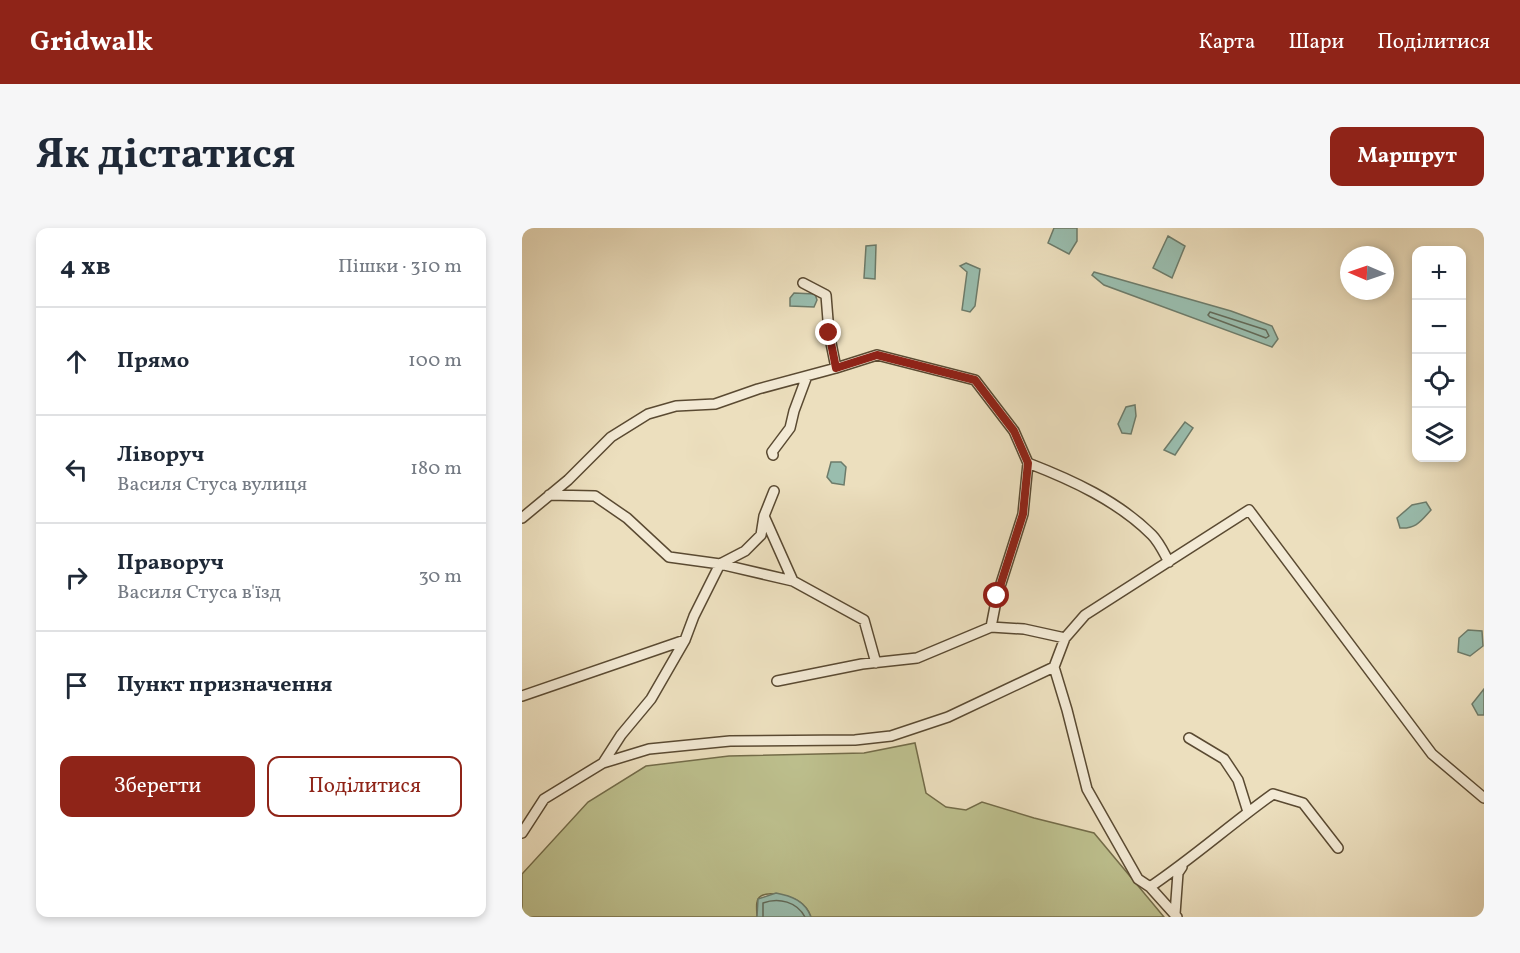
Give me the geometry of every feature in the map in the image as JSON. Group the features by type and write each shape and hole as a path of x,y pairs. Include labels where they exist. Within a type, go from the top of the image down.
{"street":[{"path":"803,283 826,295 829,333 836,368"},
{"path":"522,518 611,437 648,414 676,406 715,404 758,389 877,355 975,380 1014,431 1028,463 1023,514 997,596 991,627"},
{"path":"773,455 772,452 790,428 807,376"},
{"path":"1028,463 1060,475 1118,506 1154,536 1169,562"},
{"path":"603,763 621,735 651,699 685,640 694,616 720,564 745,551 761,535 764,516 774,491"},
{"path":"549,495 595,496 627,518 669,556 720,564 793,581 864,620 876,663"},
{"path":"1176,915 1150,887 1138,879 1087,789 1054,667 1065,638 1085,615 1249,510 1432,754 1484,798"},
{"path":"764,516 793,581"},
{"path":"777,681 917,658 991,627 1024,629 1065,638"},
{"path":"522,696 685,640"},
{"path":"522,833 544,799 603,763 649,749 730,741 855,740 891,736 948,717 1054,667"},
{"path":"1189,738 1224,759 1238,780 1248,812"},
{"path":"1150,887 1185,863 1273,794 1303,803 1338,848"},
{"path":"1176,915 1178,873 1185,863"}],"green space":[{"path":"915,743 926,793 946,807 966,810 982,802 1094,833 1164,917 811,917 800,902 783,895 770,894 759,897 757,917 522,917 522,874 588,802 646,766 729,756 864,753"}],"water":[{"path":"1054,228 1077,228 1077,241 1069,254 1048,243"},
{"path":"1168,236 1185,246 1172,278 1153,268"},
{"path":"876,245 875,279 864,278 866,246"},
{"path":"966,263 980,269 975,306 970,312 962,310 967,272 960,266"},
{"path":"1094,272 1231,311 1272,326 1278,339 1272,347 1104,285 1092,275"},
{"path":"794,293 815,294 817,300 814,307 790,306 790,298"},
{"path":"1135,405 1136,416 1131,434 1122,433 1118,424 1126,407"},
{"path":"1185,422 1193,428 1175,455 1164,450"},
{"path":"831,462 841,462 846,467 844,485 832,483 827,477"},
{"path":"1426,502 1431,510 1421,521 1414,526 1400,528 1397,518 1412,505"},
{"path":"1468,630 1482,631 1483,646 1470,656 1458,652 1459,638"},
{"path":"1484,689 1484,715 1478,715 1472,704"},
{"path":"776,893 797,900 811,917 757,917 758,899"}],"route":[{"path":"829,333 836,368 877,355 975,380 1014,431 1028,463 1023,514 997,596"}]}
